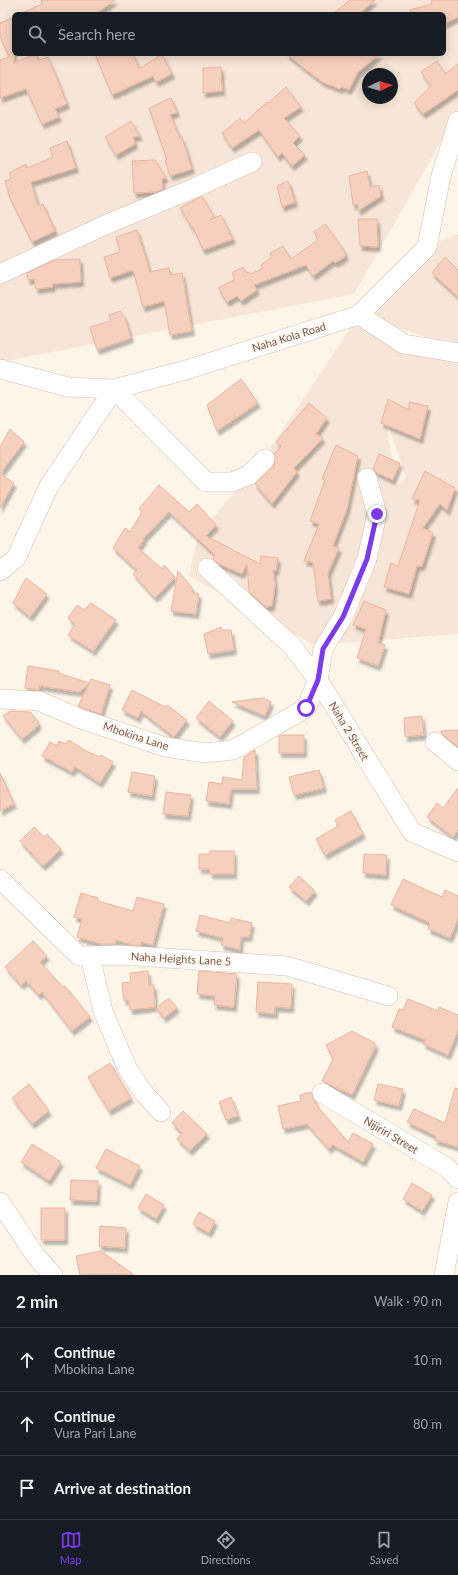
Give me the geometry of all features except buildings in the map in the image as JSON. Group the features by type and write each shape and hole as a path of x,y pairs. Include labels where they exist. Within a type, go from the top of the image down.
{"street":[{"name":"Naha Kola Road","path":"0,364 68,387 114,389 186,370 359,315 427,247 441,176 458,121"},
{"path":"0,274 105,225 252,162"},
{"path":"359,315 404,344 458,353"},
{"path":"0,571 16,558 50,486 114,389 206,482 232,482 249,475 265,459"},
{"name":"Mbokina Lane","path":"0,698 39,701 80,718 165,747 205,753 233,750 306,708 318,680 323,649 343,617 367,559 377,514 367,478"},
{"name":"Naha 2 Street","path":"207,568 292,646 318,680 412,832 458,852"},
{"path":"435,742 458,761"},
{"name":"Naha Heights Lane 5","path":"0,879 79,956 120,955 287,966 388,996"},
{"path":"90,956 103,1011 127,1068 143,1092 161,1112"},
{"name":"Nijiriri Street","path":"322,1093 446,1167 458,1179"},
{"path":"0,1202 35,1255 53,1275"},
{"path":"444,1275 458,1202"}],"shaded area":[{"path":"0,0 458,0 458,115 354,294 0,362"},
{"path":"458,234 458,348 362,316 404,344 458,353 458,634 314,645 189,576 198,535 265,456 359,315 427,247","holes":["385,416 406,477 396,485"]}],"route":[{"path":"306,708 318,680 323,649 343,617 367,559 377,514"}]}
